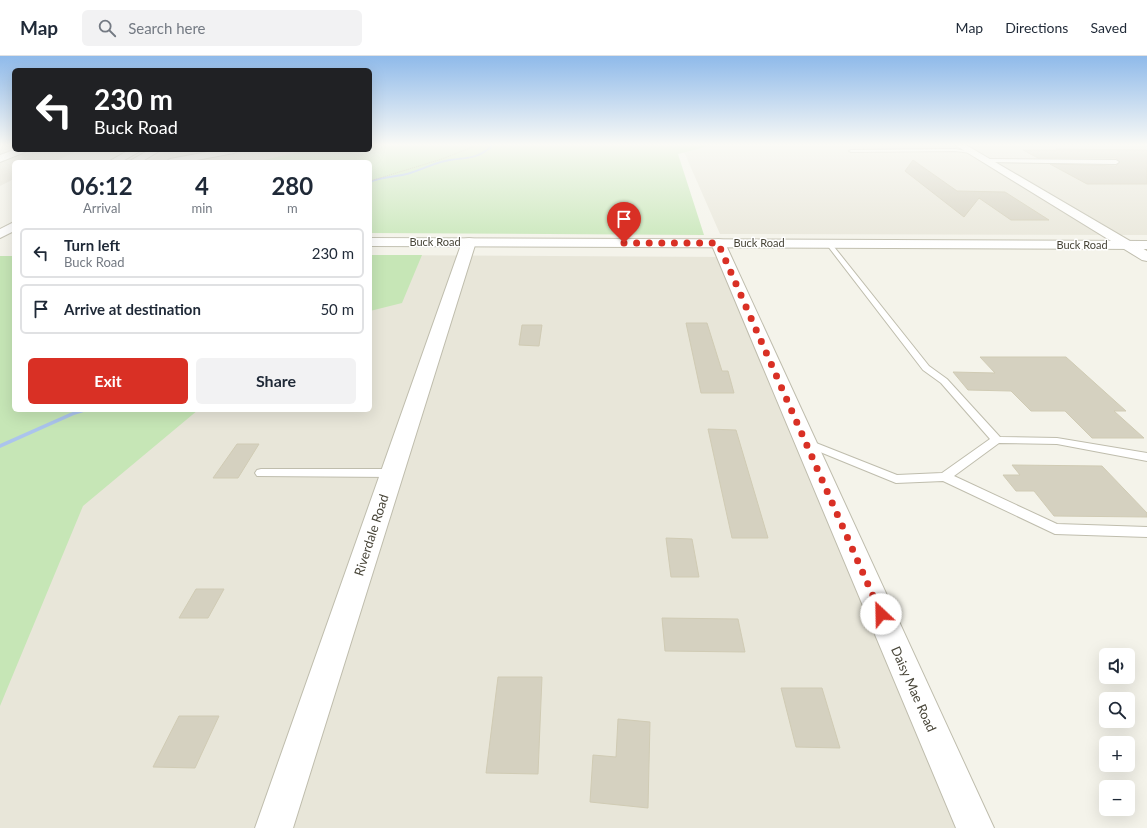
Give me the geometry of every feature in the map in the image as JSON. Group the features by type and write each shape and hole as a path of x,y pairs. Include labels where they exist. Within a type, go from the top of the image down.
{"street":[{"path":"1020,181 1147,257"},
{"path":"0,220 12,214"},
{"path":"0,234 12,227"},
{"path":"0,242 12,242"},
{"name":"Buck Road","path":"372,242 1147,245"},
{"name":"Riverdale Road","path":"274,828 469,242"},
{"name":"Daisy Mae Road","path":"718,243 976,828"}],"lane":[{"path":"829,244 926,368 944,380 997,440"},
{"path":"945,477 997,440 1057,441 1147,457"},
{"path":"806,443 896,479 945,477 1055,529 1147,532"},
{"path":"261,473 392,473"}],"shaded area":[{"path":"0,181 10,181 0,186"},
{"path":"697,181 1147,181 1147,235 720,234"},
{"path":"372,255 730,257 992,828 0,828 0,256 12,388 12,412 372,412"}],"green space":[{"path":"372,181 687,181 704,235 372,233"},
{"path":"372,255 422,255 402,303 372,310"},
{"path":"0,256 12,256 12,412 196,412 83,506 0,706"}],"building":[{"path":"918,181 943,181 957,191 1005,192 1049,220 1011,220 979,198 964,217"},
{"path":"1081,181 1147,181 1147,184 1087,184"},
{"path":"686,323 707,323 722,371 728,371 734,393 701,393"},
{"path":"522,325 542,325 539,346 519,345"},
{"path":"980,357 1066,357 1126,411 1114,411 1144,438 1092,438 1065,411 1031,411 1011,391 968,390 953,372 995,373"},
{"path":"708,429 736,430 768,538 732,538"},
{"path":"237,444 259,444 238,478 213,478"},
{"path":"1012,465 1102,466 1147,513 1147,517 1054,516 1034,491 1016,491 1003,475 1020,475"},
{"path":"666,538 692,539 699,577 671,577"},
{"path":"196,589 224,589 208,618 179,618"},
{"path":"662,618 738,619 745,652 665,651"},
{"path":"498,677 542,677 538,774 486,773"},
{"path":"781,688 822,688 840,748 796,747"},
{"path":"179,716 219,716 195,768 153,767"},
{"path":"618,719 650,722 648,808 590,802 593,755 616,757"}],"waterway":[{"path":"0,446 78,412"}],"route":[{"path":"624,243 718,243 881,614"}]}
